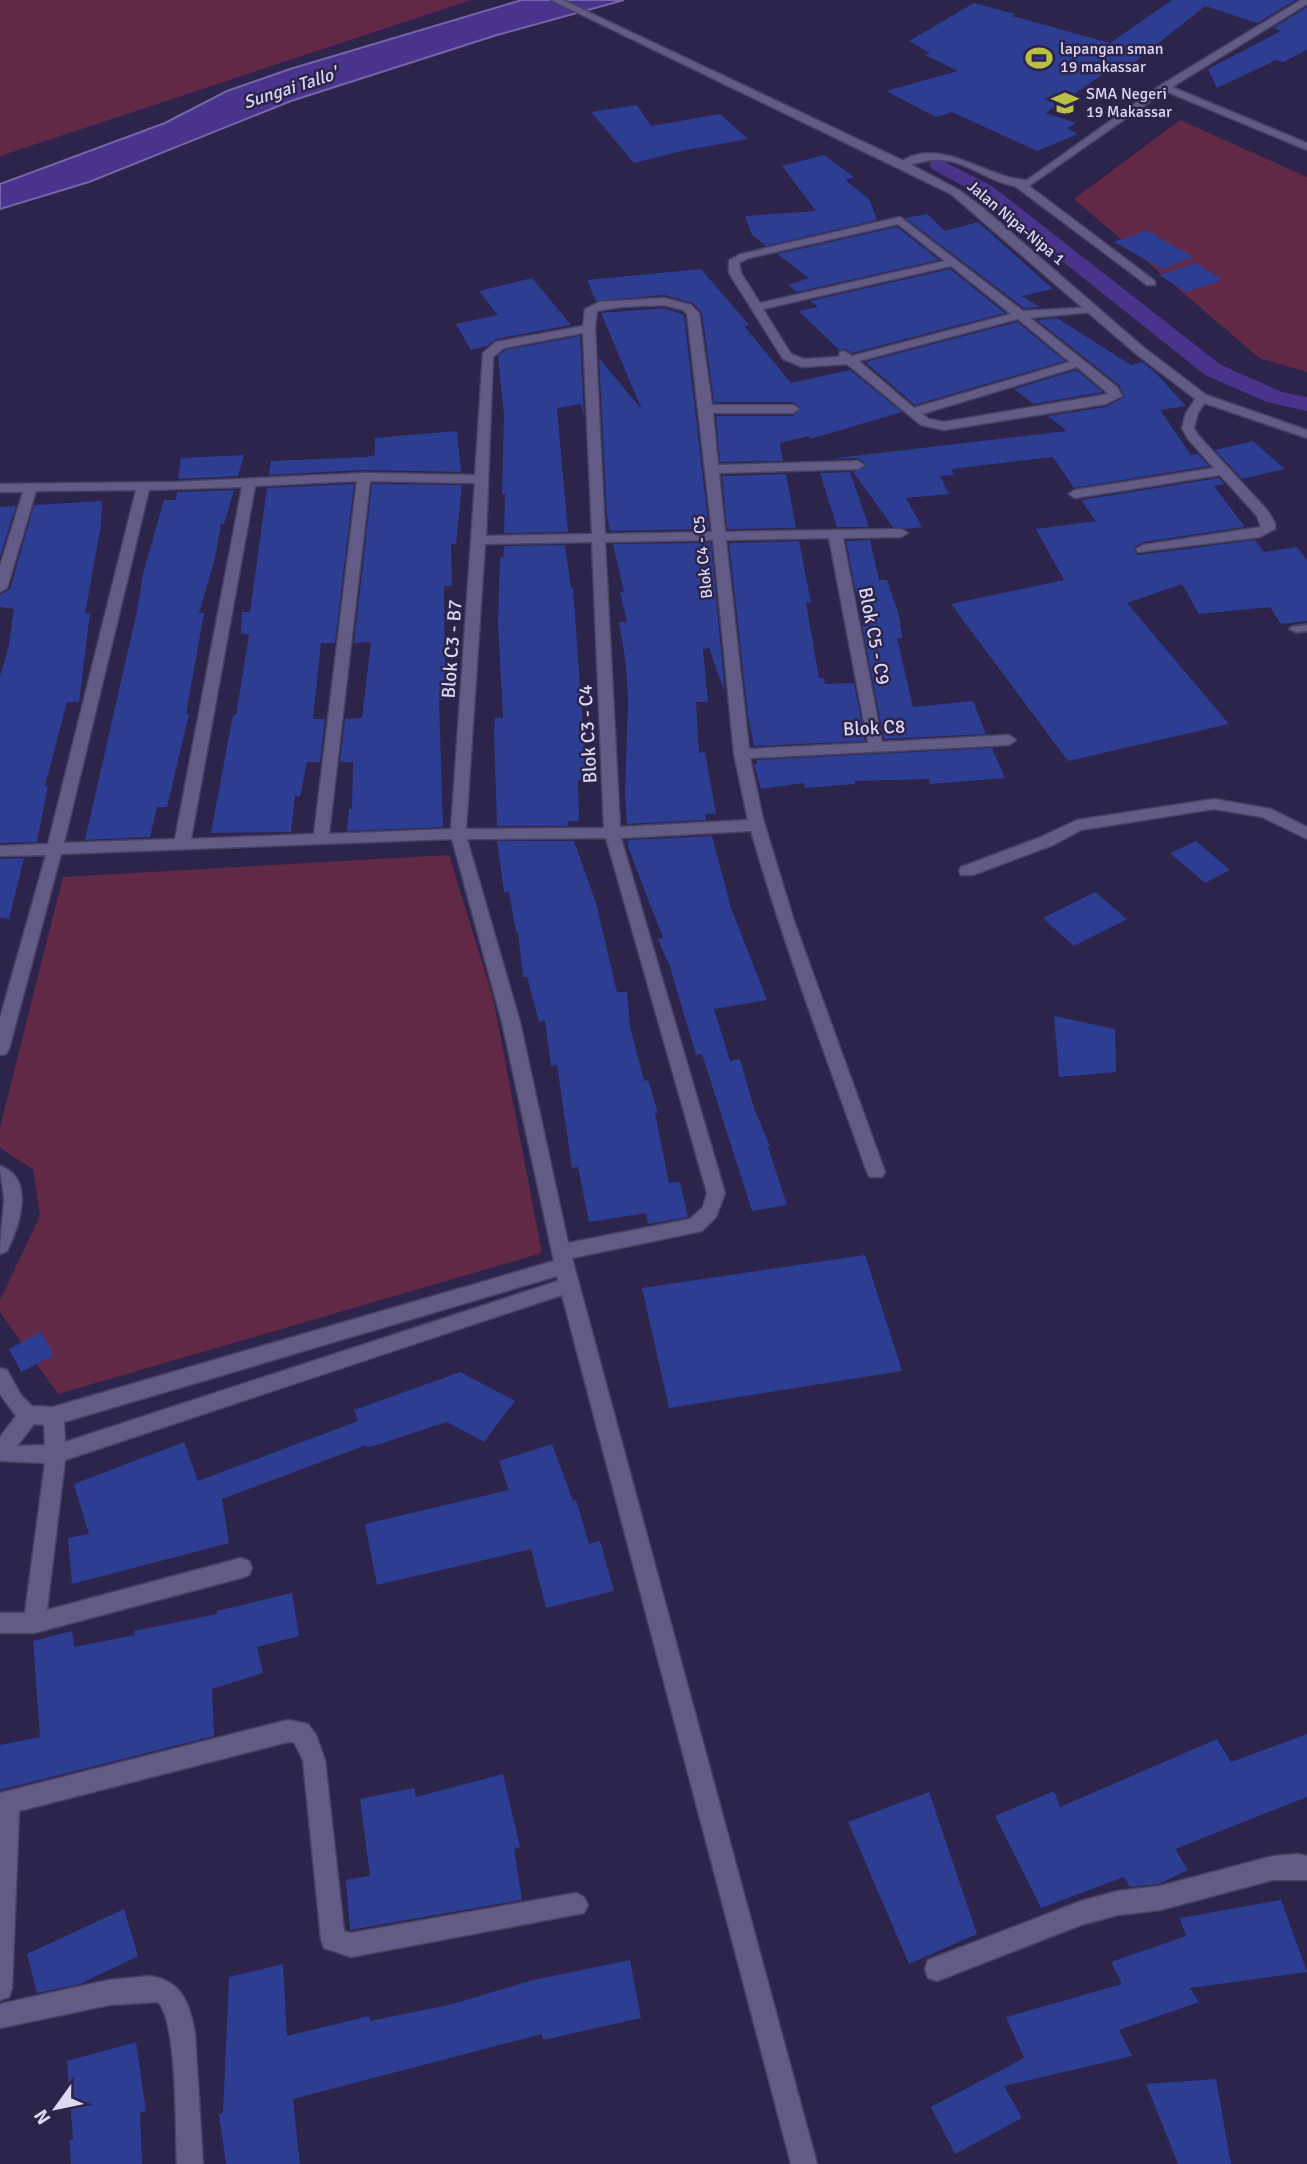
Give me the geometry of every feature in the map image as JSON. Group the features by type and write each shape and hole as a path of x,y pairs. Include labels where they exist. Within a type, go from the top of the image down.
{"street":[{"name":"Jalan Nipa-Nipa 1","path":"556,0 608,27 902,164 955,192 1139,351 1202,398 1307,434"},
{"path":"1019,184 1037,179 1164,87 1307,0"},
{"path":"1164,87 1307,147"},
{"path":"902,164 932,154 939,155 1019,184 1151,283"},
{"path":"839,350 850,360 912,413 925,422 944,426 1116,396 1113,390 1079,362 1020,315 1009,305 951,263 903,221 893,220 736,259 733,267 735,273 791,360 802,363 850,360 1020,315 1092,309"},
{"path":"757,306 951,263"},
{"path":"822,360 839,350 1009,305 1079,298"},
{"name":"Blok C4 - C5","path":"589,328 591,309 599,305 668,302 683,304 693,313 706,410 741,754 757,825 788,924 876,1172"},
{"name":"Blok C3 - B7","path":"589,328 500,345 487,356 479,540 458,834 511,1022 565,1268 804,2164"},
{"name":"Blok C3 - C4","path":"565,1268 695,1226 705,1219 713,1208 716,1193 612,833 589,328"},
{"path":"912,413 1079,362"},
{"path":"1143,549 1260,533 1268,529 1263,514 1221,471 1188,428 1192,413 1202,398"},
{"path":"706,410 793,409"},
{"path":"711,469 858,465"},
{"path":"1075,494 1221,471"},
{"path":"0,488 142,486 482,473"},
{"path":"321,839 364,477"},
{"path":"182,846 249,481"},
{"path":"0,1049 55,849 142,486"},
{"path":"0,588 31,488"},
{"name":"Blok C5 - C9","path":"835,533 876,747"},
{"path":"479,540 901,533"},
{"name":"Blok C8","path":"741,754 1009,740"},
{"path":"967,871 1047,841 1077,825 1214,804 1266,813 1307,834"},
{"path":"0,852 458,834 612,833 757,825"},
{"path":"0,1173 12,1184 14,1200 0,1246"},
{"path":"0,1376 19,1408 29,1415 53,1416 565,1268"},
{"path":"29,1415 0,1451 18,1455 56,1454 565,1268"},
{"path":"34,1622 56,1454 53,1416"},
{"path":"0,1623 34,1622 241,1568"},
{"path":"0,1989 4,1803 288,1731 300,1732 308,1743 314,1760 333,1939 351,1945 576,1905"},
{"path":"937,1969 1081,1913 1118,1903 1160,1898 1273,1868 1307,1868"},
{"path":"0,2016 136,1989 161,1990 170,1996 179,2013 183,2034 190,2164"}],"shaded area":[{"path":"0,0 471,0 0,156"},
{"path":"1180,120 1307,177 1307,372 1259,358 1074,199"},
{"path":"449,855 493,998 542,1253 58,1394 0,1312 0,1300 40,1216 33,1169 0,1148 0,1127 63,877"}],"water":[{"name":"Sungai Tallo'","path":"522,0 624,0 497,35 291,101 89,182 0,209 0,184 165,123 227,91 290,69"}],"building":[{"name":"SMA Negeri 19 Makassar","path":"1172,0 1296,0 1257,23 1205,6 1126,69 1115,66 1046,113 1076,123 1067,128 1078,134 1037,151 952,112 936,117 886,91 958,71 925,55 930,53 909,41 974,3 1110,43"},
{"path":"1307,7 1307,50 1283,62 1276,60 1217,88 1208,69 1281,31 1273,28"},
{"path":"637,105 651,126 720,114 748,139 634,163 591,112"},
{"path":"824,155 854,177 845,180 869,199 877,220 766,246 752,235 745,216 816,211 782,166"},
{"path":"927,214 945,231 978,222 1053,289 1022,296 1040,307 1024,308 905,218"},
{"path":"897,227 939,260 797,292 788,285 809,278 777,254"},
{"path":"1147,230 1194,257 1162,269 1114,242"},
{"path":"1196,263 1223,280 1186,292 1159,275"},
{"path":"701,269 749,325 744,326 791,383 850,370 902,412 810,439 809,436 780,443 783,461 720,462 716,416 793,416 801,408 793,402 714,402 702,313 693,303 664,295 596,301 587,280"},
{"path":"950,269 1005,313 852,353 845,349 839,350 799,311 818,307 810,301"},
{"path":"532,278 571,325 496,339 487,346 471,350 456,324 498,315 479,291"},
{"path":"664,308 684,315 709,529 610,531 599,358 642,410 601,313"},
{"path":"1057,318 1131,365 1142,362 1154,371 1186,406 1160,410 1191,455 1198,454 1209,466 1074,488 1053,457 951,469 954,475 940,476 949,494 906,498 922,527 906,529 893,527 853,472 865,467 865,463 858,458 828,459 1067,431 1048,416 1106,407 1123,398 1119,385 1037,320"},
{"path":"1017,322 1065,361 915,405 865,362"},
{"path":"580,336 584,416 581,404 557,408 568,532 504,533 504,415 498,356 505,350"},
{"path":"1076,370 1103,392 1033,404 1014,389"},
{"path":"457,431 461,472 364,470 269,475 271,461 366,457 375,455 375,438"},
{"path":"1253,441 1285,469 1242,479 1215,450"},
{"path":"244,455 238,476 178,479 181,458"},
{"path":"850,472 869,527 837,527 820,473"},
{"path":"786,474 796,528 727,529 722,476"},
{"path":"1219,478 1224,484 1214,486 1245,527 1143,542 1134,550 1138,555 1255,540 1264,552 1297,547 1307,560 1307,621 1281,624 1270,607 1199,614 1182,584 1127,603 1229,724 1068,761 951,604 1064,580 1036,529 1096,521 1081,500"},
{"path":"354,484 335,643 321,643 313,719 325,719 320,762 307,762 300,797 295,796 291,832 211,833 233,715 236,715 249,635 241,633 242,612 250,612 267,488"},
{"path":"372,484 462,485 456,544 451,544 452,586 444,586 445,663 443,700 439,700 443,827 347,831 349,809 352,809 353,762 340,762 345,719 362,718 371,642 354,643"},
{"path":"234,490 224,524 221,524 215,558 199,613 204,613 186,714 189,714 167,807 157,807 150,837 85,840 143,574 164,500 176,500 177,492"},
{"path":"102,501 101,525 85,614 90,613 79,702 67,702 45,786 48,786 37,842 0,843 0,676 9,645 14,609 0,607 0,595 10,589 34,505"},
{"path":"16,506 0,557 0,507"},
{"path":"870,540 879,580 887,580 899,615 902,638 897,638 913,707 973,701 986,734 884,739 862,625 867,625 855,588 846,541"},
{"path":"799,541 811,603 806,603 819,678 824,678 825,684 854,683 865,741 754,746 748,716 729,543"},
{"path":"711,543 725,693 709,648 703,649 708,702 696,702 699,753 705,752 716,814 705,814 706,820 627,824 625,793 628,703 626,664 619,622 627,622 620,592 624,592 613,544"},
{"path":"565,545 573,588 587,780 578,780 579,821 567,821 569,826 497,826 494,732 495,718 503,718 498,623 500,558 503,558 504,546"},
{"path":"992,748 1005,778 930,784 929,779 855,781 855,784 805,788 804,783 761,789 754,764 757,764 757,760"},
{"path":"712,836 731,908 767,1000 714,1009 730,1061 740,1059 787,1205 752,1211 702,1054 696,1055 670,967 658,939 663,938 628,847 628,840"},
{"path":"497,841 574,841 596,903 617,992 627,992 630,1026 644,1081 648,1080 658,1113 655,1113 669,1183 680,1182 688,1217 648,1224 646,1213 589,1222 578,1167 572,1168 557,1065 551,1066 545,1021 539,1022 527,977 523,977 518,932 509,892 504,892"},
{"path":"1196,841 1230,870 1205,883 1170,853"},
{"path":"24,858 9,919 0,918 0,859"},
{"path":"1095,892 1127,919 1074,946 1043,918"},
{"path":"1054,1016 1115,1029 1116,1072 1059,1077"},
{"path":"865,1255 902,1371 669,1408 642,1288"},
{"path":"41,1332 54,1355 21,1372 9,1349"},
{"path":"460,1372 515,1401 484,1442 447,1422 367,1448 366,1445 222,1499 229,1543 72,1584 68,1538 89,1534 74,1484 184,1442 198,1481 358,1421 354,1410"},
{"path":"552,1444 573,1501 576,1500 589,1544 600,1541 614,1591 546,1608 531,1549 377,1585 365,1524 509,1490 499,1461"},
{"path":"292,1593 299,1636 257,1647 263,1673 212,1689 214,1736 0,1790 0,1745 40,1737 33,1641 72,1631 74,1647 135,1635 134,1631 217,1614 217,1611"},
{"path":"1307,1734 1307,1797 1175,1849 1188,1870 1159,1884 1130,1887 1124,1877 1041,1908 995,1816 1054,1791 1060,1807 1217,1739 1231,1762"},
{"path":"503,1774 520,1847 514,1849 522,1900 350,1930 346,1880 370,1876 360,1799 414,1788 416,1797"},
{"path":"929,1792 977,1934 909,1964 848,1822"},
{"path":"1281,1900 1307,1972 1190,1988 1199,2002 1119,2030 1132,2056 1004,2086 1022,2118 955,2154 931,2107 1024,2058 1006,2017 1122,1984 1111,1962 1186,1936 1180,1918"},
{"path":"124,1909 138,1956 80,1984 37,1993 27,1954"},
{"path":"630,1960 641,2018 543,2040 542,2034 293,2099 300,2164 226,2164 219,2114 223,2113 229,1977 283,1964 287,2036 369,2016 370,2021 449,2005 533,1980"},
{"path":"136,2042 146,2111 140,2113 142,2164 71,2164 69,2140 73,2139 67,2061"},
{"path":"1216,2079 1231,2164 1178,2164 1146,2084"}],"waterway":[{"path":"939,165 985,190 1213,370 1275,397 1307,404"}],"place":[{"name":"lapangan sman 19 makassar","path":"1039,58"},
{"name":"SMA Negeri 19 Makassar","path":"1065,103"}]}
